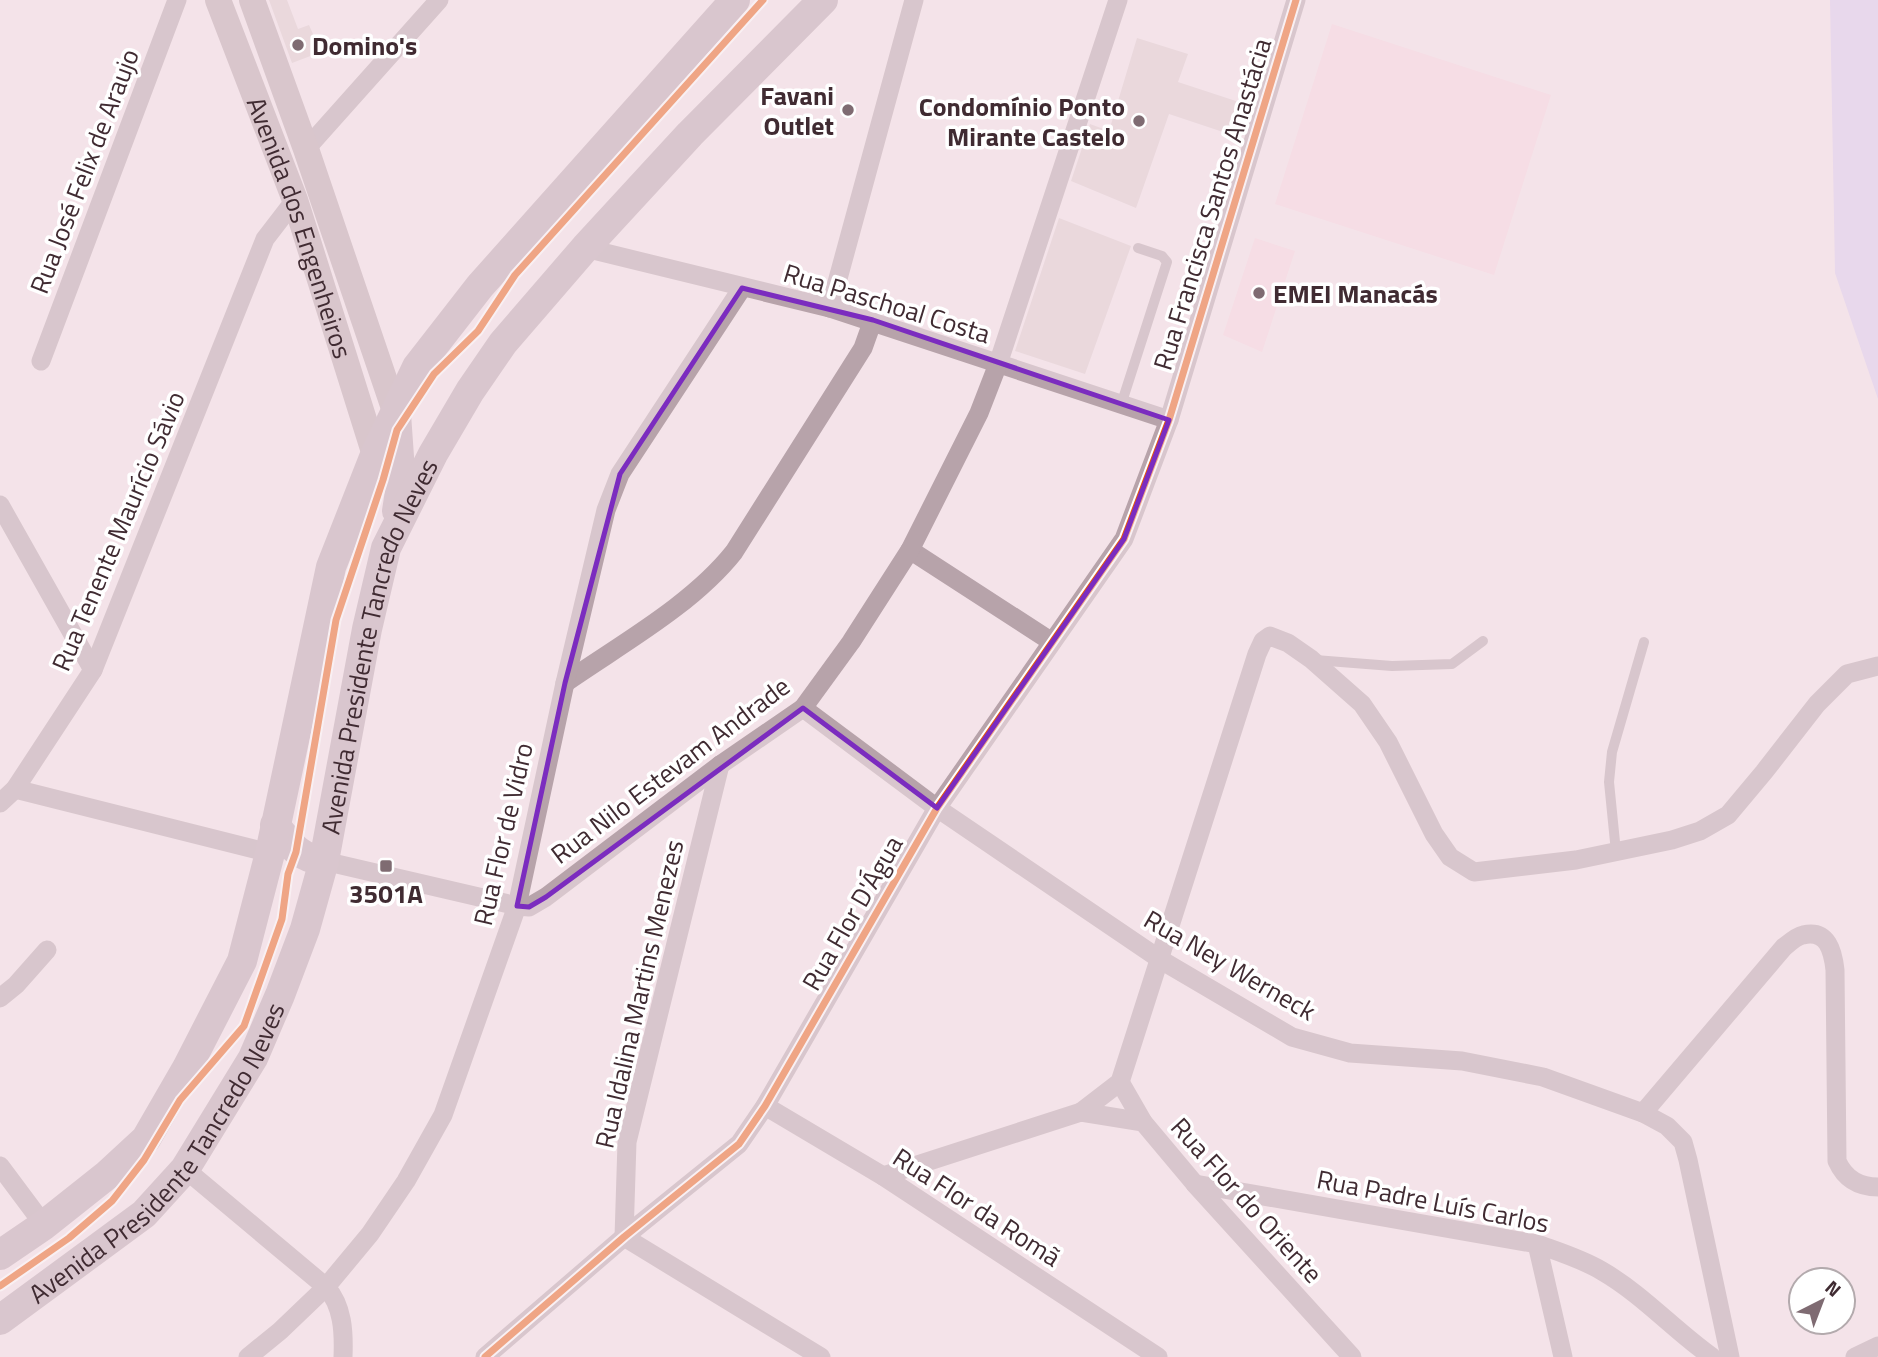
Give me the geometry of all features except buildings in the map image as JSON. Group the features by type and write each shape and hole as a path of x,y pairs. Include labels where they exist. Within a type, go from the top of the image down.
{"main road":[{"name":"Avenida Presidente Tancredo Neves","path":"0,1255 44,1225 107,1175 146,1139 187,1068 242,961 273,839 331,567 375,455 417,367 480,286 735,0"},
{"name":"Avenida Presidente Tancredo Neves","path":"0,1320 144,1214 185,1170 253,1058 304,929 324,860 367,629 386,548 433,454 470,391 503,343 585,248 690,134 822,0"},
{"path":"386,548 401,485 395,411"},
{"path":"273,839 296,852 324,860"}],"street":[{"name":"Rua José Felix de Araujo","path":"41,361 177,0"},
{"name":"Avenida dos Engenheiros","path":"218,0 295,200 375,455"},
{"name":"Avenida dos Engenheiros","path":"252,0 395,411"},
{"path":"306,149 439,0"},
{"path":"830,307 914,0"},
{"name":"Rua Nilo Estevam Andrade","path":"517,906 529,906 546,897 720,765 803,708 851,642 910,550 979,414 998,365 1118,0"},
{"name":"Rua Francisca Santos Anastácia","path":"1169,420 1296,0"},
{"name":"Rua Tenente Maurício Sávio","path":"0,803 15,789 93,670 265,239 295,200"},
{"name":"Rua Paschoal Costa","path":"585,248 830,307 1169,420"},
{"name":"Rua Flor de Vidro","path":"248,1357 326,1287 370,1234 406,1181 443,1115 517,906 606,510 620,474 743,288"},
{"path":"565,683 715,576 734,552 863,348 873,320"},
{"name":"Rua Flor D'Água","path":"485,1357 624,1237 739,1144 765,1106 937,808 1124,540 1169,420"},
{"path":"0,505 93,670"},
{"path":"910,550 1052,642"},
{"path":"1081,1112 1121,1082 1263,640 1270,636 1277,637 1311,659 1362,704 1377,723 1434,834 1450,858 1474,872 1616,853 1700,831 1728,815 1817,704 1847,674 1878,666"},
{"name":"Rua Ney Werneck","path":"803,708 937,808 1161,960 1292,1037 1350,1052 1462,1061 1543,1077 1643,1113 1667,1126 1683,1142 1730,1357"},
{"name":"Rua Idalina Martins Menezes","path":"624,1237 627,1142 720,765"},
{"path":"15,789 273,839"},
{"path":"324,860 517,906"},
{"path":"1643,1113 1784,947 1803,935 1825,939 1833,950 1835,970 1837,1161 1842,1173 1855,1182 1868,1187 1878,1187"},
{"path":"0,998 16,985 47,950"},
{"path":"1121,1082 1143,1122"},
{"name":"Rua Flor da Romã","path":"765,1106 883,1176 1158,1357"},
{"name":"Rua Flor do Oriente","path":"883,1176 1081,1112 1143,1122 1195,1184 1352,1357"},
{"path":"0,1167 44,1225"},
{"path":"185,1170 333,1295 344,1335 343,1357"},
{"name":"Rua Padre Luís Carlos","path":"1195,1184 1537,1244 1601,1270 1624,1285 1712,1357"},
{"path":"624,1237 821,1357"},
{"path":"1537,1244 1563,1357"},
{"path":"1856,1357 1878,1346"}],"lane":[{"path":"1121,405 1167,262 1162,256 1138,248"},
{"path":"1311,659 1392,666 1452,664 1483,641"},
{"path":"1616,853 1609,782 1612,752 1644,642"}],"highlighted area":[{"path":"742,288 873,320 1169,420 1124,539 937,808 803,708 546,897 529,907 517,906 565,683 620,474"}],"shaded area":[{"path":"1830,0 1878,0 1878,399 1835,273"},
{"path":"1332,24 1551,95 1494,275 1275,204"},
{"name":"EMEI Manacás","path":"1255,238 1295,251 1262,352 1223,335"}],"cycle path":[{"path":"0,1286 69,1238 112,1201 144,1160 180,1100 244,1026 282,919 336,620 397,430 434,374 478,331 515,275 763,0"},
{"path":"485,1357 624,1237 739,1144 765,1106 937,808 1124,539 1169,420 1296,0"}],"place":[{"name":"Domino's","path":"298,45"},
{"name":"Favani Outlet","path":"848,110"},
{"name":"Condomínio Ponto Mirante Castelo","path":"1139,121"},
{"name":"EMEI Manacás","path":"1259,293"},
{"name":"3501A","path":"386,866"}]}
